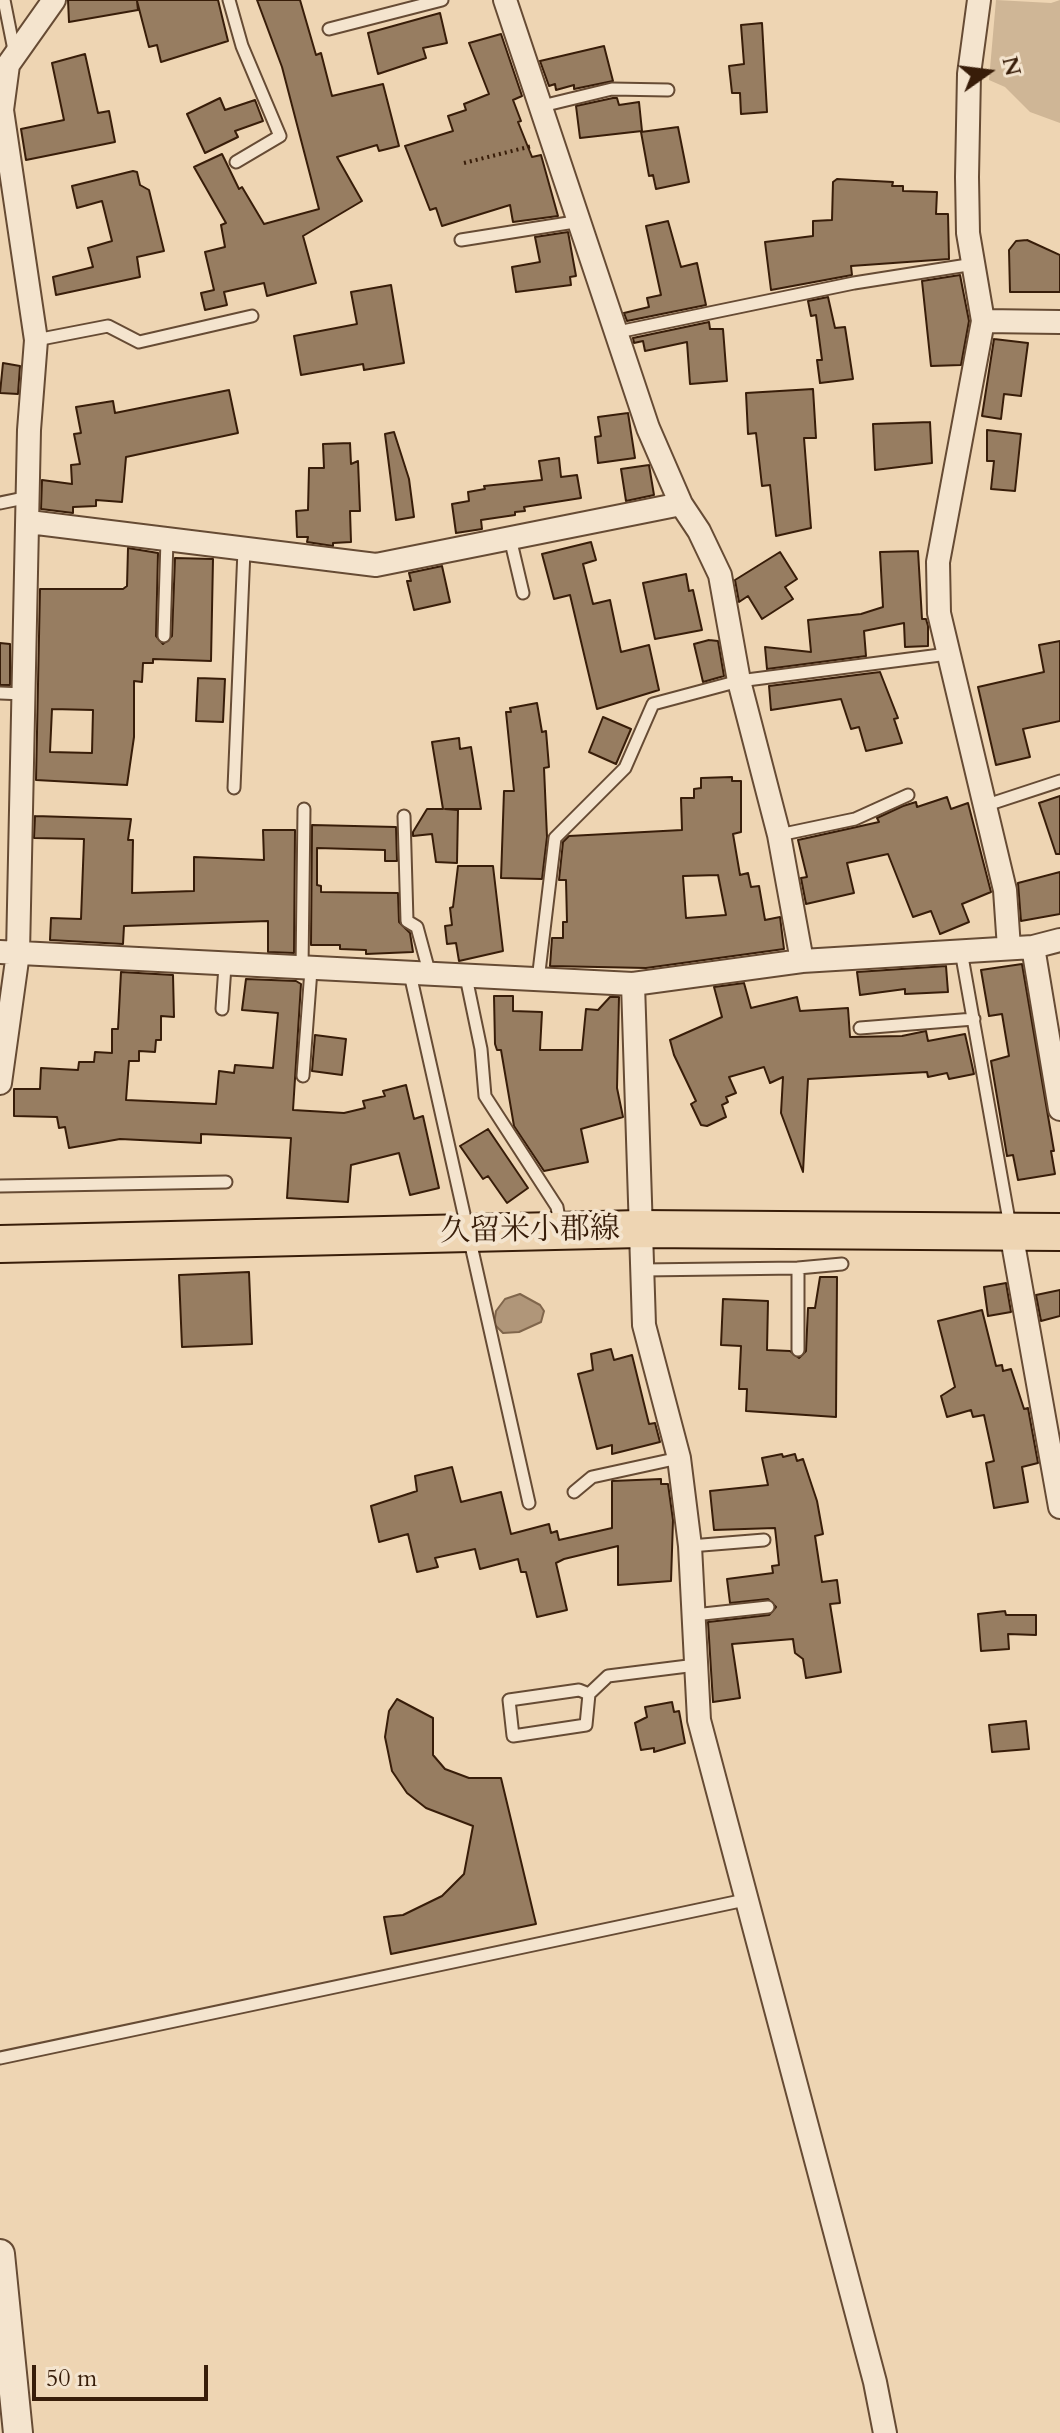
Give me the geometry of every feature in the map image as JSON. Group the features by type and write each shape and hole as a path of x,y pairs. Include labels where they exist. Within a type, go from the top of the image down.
{"main road":[{"name":"久留米小郡線","path":"0,1244 640,1229 1060,1232"}],"street":[{"path":"0,1083 24,694 36,340 2,110 8,65 54,0"},
{"path":"505,0 582,221 648,428 681,504 699,531 720,575 739,681 779,835 802,961"},
{"path":"979,0 969,74 967,177 968,233 983,321 938,562 939,613 1005,890 1009,948"},
{"path":"983,321 1060,322"},
{"path":"29,522 103,528 167,540 376,565 681,504"},
{"path":"9,953 633,984 802,961 1033,947 1060,940"},
{"path":"1033,947 1060,1109"},
{"path":"633,984 644,1325 679,1458 690,1546 699,1720 875,2382 885,2433"},
{"path":"1011,1232 1060,1507"},
{"path":"0,2254 18,2433"}],"lane":[{"path":"4,0 15,55"},
{"path":"229,0 242,46 280,136 236,162"},
{"path":"329,29 442,0"},
{"path":"542,106 612,89 668,90"},
{"path":"461,240 582,221"},
{"path":"618,332 854,283 974,264"},
{"path":"36,340 108,326 139,342 252,316"},
{"path":"0,503 29,497"},
{"path":"510,537 523,593"},
{"path":"164,636 167,540"},
{"path":"234,788 244,550"},
{"path":"538,980 555,838 625,768 653,704 739,681 948,654"},
{"path":"0,693 24,694"},
{"path":"983,806 1060,781"},
{"path":"779,835 855,819 908,795"},
{"path":"303,1076 307,969 304,809"},
{"path":"404,816 407,921 417,927 420,975 469,1233 529,1503"},
{"path":"961,951 1011,1232"},
{"path":"222,1009 225,966"},
{"path":"466,977 481,1049 485,1096 557,1207 561,1231"},
{"path":"860,1028 974,1019"},
{"path":"0,1186 226,1182"},
{"path":"642,1270 798,1268 842,1264"},
{"path":"798,1268 798,1350"},
{"path":"574,1492 592,1477 679,1458"},
{"path":"690,1546 764,1540"},
{"path":"694,1615 768,1607"},
{"path":"589,1694 579,1690 509,1700 513,1736 586,1725 589,1694 608,1676 696,1665"},
{"path":"0,2058 745,1900"}],"path":[{"path":"464,163 554,141"}],"shaded area":[{"path":"996,0 1051,3 1060,0 1060,123 1030,112 1005,87 989,80"},
{"path":"520,1294 540,1305 544,1311 541,1322 519,1332 503,1333 494,1324 496,1311 505,1299"}],"building":[{"path":"68,0 218,0 228,41 161,62 157,45 149,47 137,1 138,10 69,22"},
{"path":"257,0 300,0 316,55 321,53 332,96 383,84 399,146 379,151 377,145 337,157 362,201 303,236 316,283 267,296 264,283 224,292 227,305 205,310 201,293 214,290 205,252 225,247 221,225 226,223 194,167 222,154 239,189 242,187 264,224 319,209 282,67"},
{"path":"440,13 447,43 423,48 426,58 378,74 368,33"},
{"path":"762,23 767,112 741,114 740,93 732,93 729,66 744,64 741,25"},
{"path":"501,34 522,96 513,100 521,121 518,122 532,157 541,155 558,216 513,222 510,205 442,226 436,208 430,210 405,146 453,131 448,116 466,110 464,104 489,94 469,43"},
{"path":"604,46 613,81 574,89 574,85 556,90 555,84 549,86 540,61"},
{"path":"85,54 98,113 109,111 115,142 26,160 21,129 64,120 52,63"},
{"path":"220,98 225,110 255,100 263,121 235,131 238,137 205,153 187,114"},
{"path":"617,98 619,105 639,102 642,131 580,138 576,106"},
{"path":"678,127 689,182 656,189 653,175 649,176 641,132"},
{"path":"137,172 140,185 149,190 164,251 137,257 140,277 56,295 53,277 93,267 88,248 112,241 102,201 77,208 72,186"},
{"path":"837,179 893,182 892,186 903,186 903,191 937,192 936,214 948,214 949,259 851,266 852,275 771,290 765,242 813,236 813,221 832,220 833,182"},
{"path":"668,221 681,267 697,263 706,305 627,321 624,313 649,307 647,298 661,295 646,226"},
{"path":"568,232 576,276 570,277 571,285 516,292 512,267 540,262 535,237"},
{"path":"1027,240 1060,255 1060,292 1010,292 1009,250 1016,241"},
{"path":"960,275 969,321 961,365 931,366 922,281"},
{"path":"391,285 404,363 364,370 363,364 301,375 294,336 357,324 351,292"},
{"path":"828,297 835,328 845,327 853,379 820,383 817,360 822,360 816,315 811,316 808,301"},
{"path":"709,322 710,329 723,329 727,381 690,384 687,342 645,351 643,341 634,343 633,338"},
{"path":"994,339 1028,343 1021,396 1004,394 1001,419 982,416"},
{"path":"3,363 20,366 18,394 0,393"},
{"path":"813,389 816,438 804,438 811,528 776,536 770,485 762,486 756,433 748,434 746,393"},
{"path":"229,390 238,433 126,457 122,502 96,500 96,506 73,507 73,513 41,509 42,480 72,484 71,465 80,464 74,434 81,433 76,407 113,401 115,413"},
{"path":"628,413 635,458 598,463 595,437 601,436 598,417"},
{"path":"930,422 932,463 875,470 873,424"},
{"path":"987,430 1021,434 1015,491 991,489 994,461 987,461"},
{"path":"394,432 409,479 414,517 396,520 385,434"},
{"path":"350,443 351,464 358,461 360,511 350,511 351,542 333,543 333,546 307,542 308,537 297,537 296,511 308,510 309,468 324,468 323,444"},
{"path":"559,458 561,477 577,475 581,498 524,507 525,511 515,512 515,515 481,520 482,529 456,533 452,504 469,501 468,492 485,489 484,486 542,480 539,461"},
{"path":"649,465 654,495 626,501 621,469"},
{"path":"591,542 596,560 583,564 593,604 610,600 621,652 649,645 659,690 597,709 570,595 554,599 542,554"},
{"path":"128,548 158,553 156,636 163,644 172,636 175,558 213,559 211,661 153,659 153,663 143,663 142,682 134,681 134,737 127,785 36,780 40,589 123,589 127,586","holes":["52,709 93,710 92,753 50,752"]},
{"path":"918,551 922,619 926,619 928,626 928,646 905,647 904,623 864,631 866,656 767,669 765,647 811,652 808,620 861,614 883,607 880,552"},
{"path":"780,552 797,579 785,587 793,599 762,619 748,596 739,602 735,580"},
{"path":"442,566 450,602 414,610 407,581 411,581 409,573"},
{"path":"686,574 702,630 655,639 643,583"},
{"path":"718,641 724,676 703,682 694,644"},
{"path":"1060,641 1060,721 1023,729 1030,757 996,765 978,687 1044,672 1039,645"},
{"path":"0,643 10,644 10,685 0,685"},
{"path":"880,672 898,718 894,719 902,743 866,751 859,727 851,729 841,699 771,710 769,686"},
{"path":"198,678 225,679 223,722 196,721"},
{"path":"537,703 542,732 546,731 549,767 544,768 547,837 542,879 501,878 504,791 514,791 506,712 511,712 510,708"},
{"path":"603,717 631,729 616,764 589,752"},
{"path":"459,738 460,749 471,747 481,809 445,809 458,810 457,863 436,862 432,834 413,836 413,832 427,809 443,809 432,742"},
{"path":"732,777 732,781 741,781 741,832 733,834 740,875 748,873 751,887 759,886 765,920 780,917 784,949 646,968 550,966 552,938 563,938 563,922 567,922 566,880 559,880 563,842 569,836 682,830 681,798 694,798 694,789 701,788 701,778","holes":["718,875 726,915 686,918 683,876"]},
{"path":"1060,796 1060,854 1056,854 1039,803"},
{"path":"947,797 951,809 968,803 991,892 962,904 969,922 940,934 931,911 913,917 888,854 847,863 854,893 806,904 801,878 807,877 798,840 879,822 877,818 903,806 916,802 917,807"},
{"path":"35,816 131,819 128,840 133,840 132,893 194,891 194,857 264,860 263,830 295,830 294,953 268,952 268,921 124,926 123,944 50,940 51,918 81,919 84,839 34,838"},
{"path":"312,825 396,827 397,861 385,861 385,850 317,848 317,885 321,886 321,892 398,893 399,922 410,933 413,952 366,954 366,950 340,949 340,945 311,945"},
{"path":"458,866 493,866 503,951 459,961 456,943 447,944 445,926 452,925 450,908 453,907"},
{"path":"1060,872 1060,914 1021,921 1018,883"},
{"path":"1022,964 1054,1151 1051,1151 1055,1174 1018,1180 1013,1155 1007,1156 991,1061 1009,1056 1002,1014 989,1016 981,970"},
{"path":"946,966 948,992 905,994 905,989 860,995 857,972"},
{"path":"121,972 173,975 174,1017 161,1016 161,1040 156,1040 155,1052 139,1051 139,1061 129,1061 126,1100 216,1104 219,1071 234,1073 235,1065 273,1068 278,1013 242,1010 246,979 296,981 301,984 293,1110 344,1113 365,1108 363,1101 385,1096 383,1091 406,1085 414,1119 423,1116 439,1188 410,1195 399,1153 351,1165 348,1202 287,1198 291,1138 201,1134 201,1143 120,1139 69,1148 65,1127 59,1128 57,1117 14,1116 14,1089 40,1089 41,1068 78,1070 79,1062 94,1062 95,1052 112,1053 112,1029 118,1029"},
{"path":"744,983 751,1008 797,997 800,1011 848,1008 850,1037 902,1036 926,1031 928,1041 965,1034 974,1074 949,1079 947,1073 928,1077 927,1072 808,1079 803,1172 781,1113 783,1077 770,1083 764,1067 729,1077 736,1093 726,1097 728,1102 722,1105 726,1117 707,1126 701,1125 691,1104 696,1101 674,1055 670,1040 722,1017 714,987"},
{"path":"494,996 513,996 513,1011 542,1012 540,1050 582,1050 586,1009 598,1010 610,997 619,997 617,1088 623,1117 581,1129 588,1162 544,1171 514,1126 501,1050 497,1050 495,1044"},
{"path":"315,1035 346,1039 342,1075 312,1071"},
{"path":"488,1129 528,1188 507,1203 488,1176 483,1179 460,1146"},
{"path":"249,1272 252,1344 182,1347 179,1275"},
{"path":"820,1277 837,1277 836,1417 746,1411 747,1389 739,1389 741,1346 721,1345 723,1299 768,1301 767,1350 790,1351 799,1358 806,1351 808,1308 815,1308"},
{"path":"1006,1283 1011,1312 988,1316 984,1287"},
{"path":"1060,1290 1060,1316 1041,1321 1036,1295"},
{"path":"982,1310 996,1366 1002,1365 1003,1371 1011,1369 1024,1409 1028,1408 1038,1463 1022,1467 1028,1502 994,1508 986,1463 994,1461 984,1415 973,1417 971,1410 947,1417 941,1396 955,1387 938,1321"},
{"path":"611,1349 614,1360 632,1355 649,1424 655,1423 660,1442 612,1454 612,1445 597,1449 578,1374 593,1370 591,1354"},
{"path":"782,1454 783,1457 795,1454 797,1461 803,1459 817,1501 823,1534 815,1536 822,1582 837,1580 840,1603 830,1604 841,1672 806,1678 803,1659 795,1653 793,1639 732,1644 740,1698 713,1702 708,1622 769,1615 776,1607 768,1599 730,1603 727,1579 773,1573 772,1566 779,1565 775,1528 714,1530 710,1491 768,1485 762,1458"},
{"path":"452,1467 461,1502 501,1492 511,1534 549,1524 551,1533 557,1531 559,1540 612,1528 612,1481 661,1479 661,1484 668,1484 673,1520 671,1581 618,1585 618,1546 564,1559 556,1563 567,1610 537,1617 526,1572 521,1572 518,1559 480,1569 475,1549 435,1558 438,1567 417,1572 408,1534 379,1542 371,1506 417,1491 415,1476"},
{"path":"1005,1611 1006,1615 1036,1615 1036,1635 1008,1634 1009,1649 981,1651 978,1614"},
{"path":"397,1699 433,1718 433,1755 445,1769 469,1778 501,1778 536,1924 391,1954 384,1917 403,1915 442,1896 464,1874 473,1826 426,1808 407,1793 392,1771 385,1737 389,1711"},
{"path":"672,1702 674,1712 679,1711 685,1743 654,1752 654,1748 641,1750 635,1723 647,1717 645,1707"},
{"path":"1026,1721 1029,1749 992,1752 989,1725"}]}
